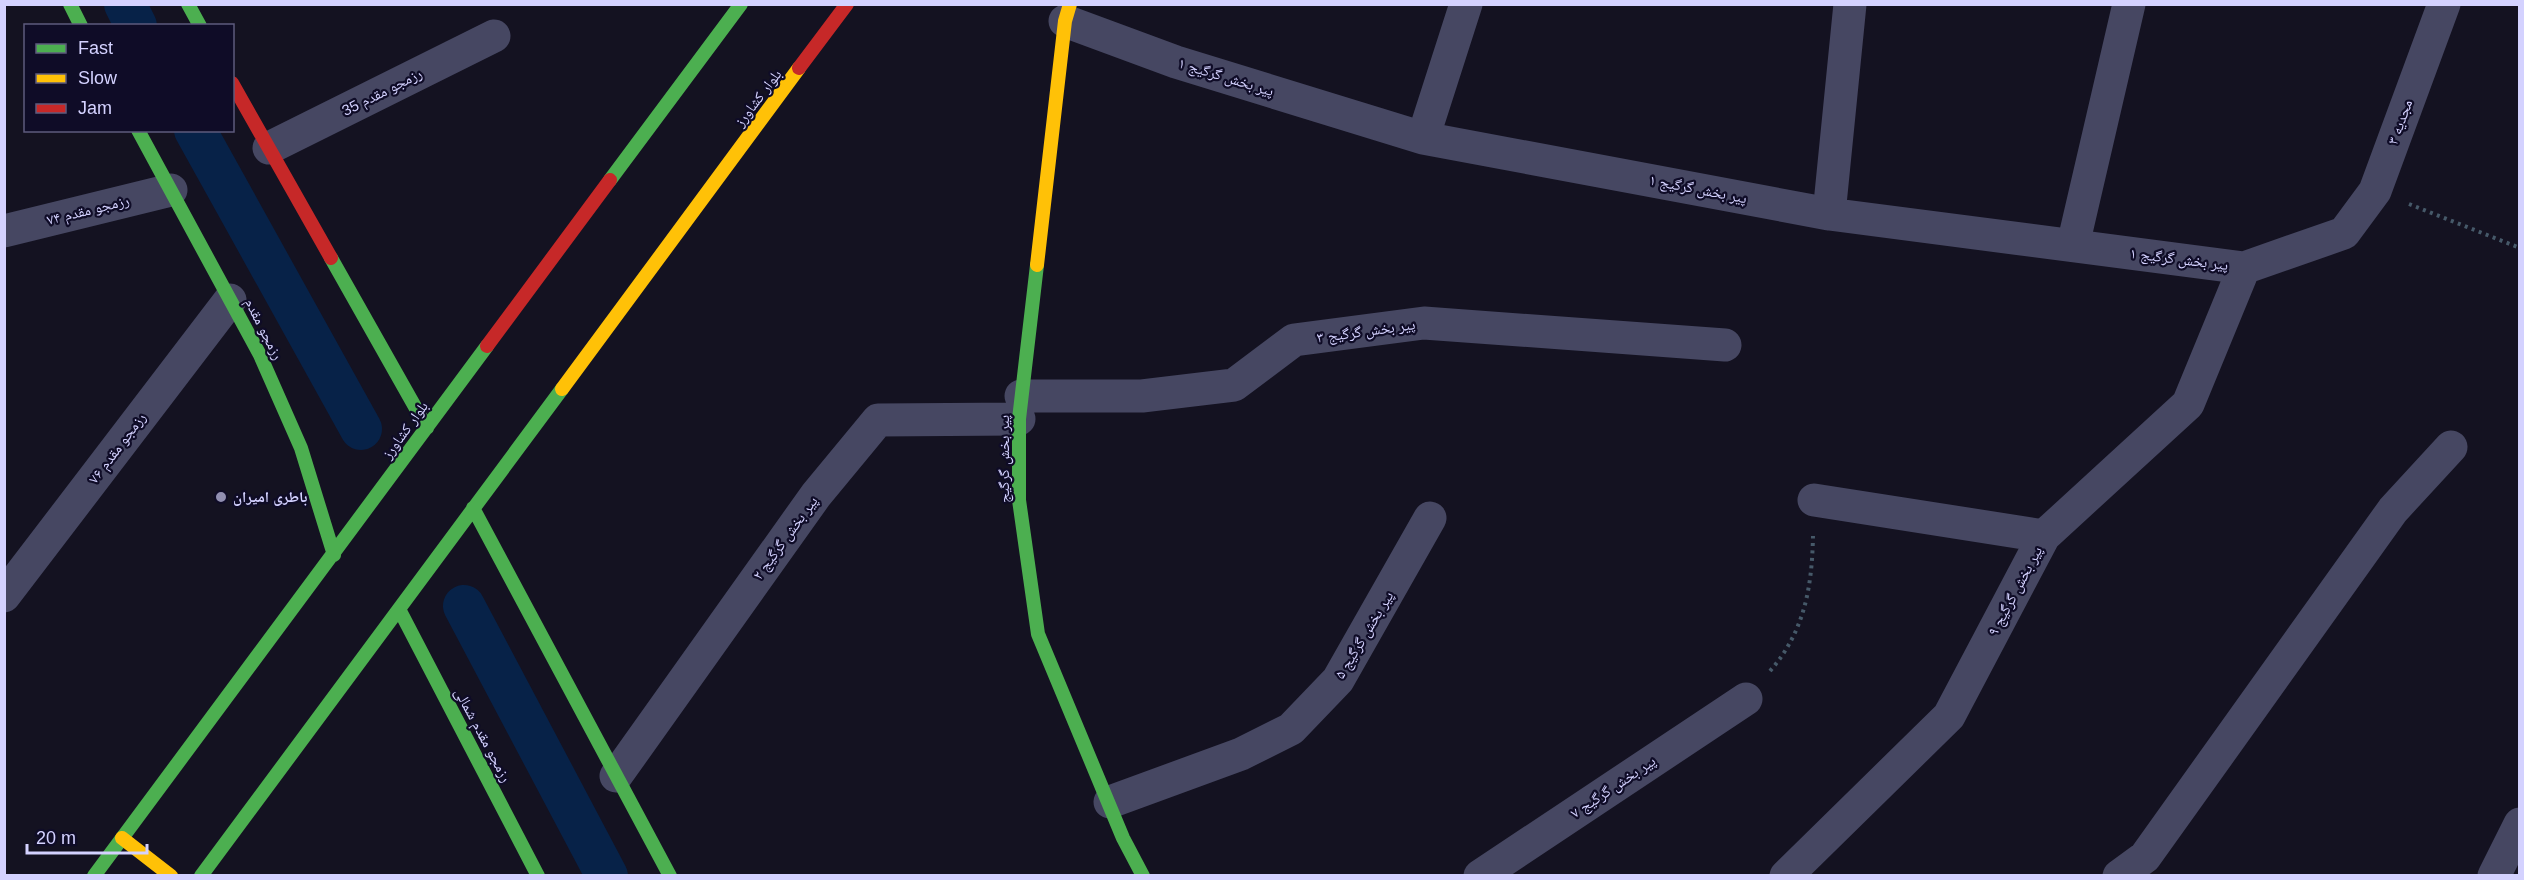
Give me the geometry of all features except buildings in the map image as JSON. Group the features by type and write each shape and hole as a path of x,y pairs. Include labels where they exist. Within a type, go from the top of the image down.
{"street":[{"path":"70,4 80,24"},
{"path":"188,4 199,24"},
{"name":"بلوار کشاورز","path":"94,876 741,4"},
{"name":"بلوار کشاورز","path":"201,876 848,4"},
{"path":"1423,138 1466,4"},
{"path":"1828,214 1850,4"},
{"path":"2073,245 2129,4"},
{"name":"مجدیه ۳","path":"2344,233 2375,191 2444,4"},
{"name":"پیر بخش گرگیج ۱","path":"1063,10 1176,62 1423,138 1828,214 2244,268 2344,233"},
{"name":"پیر بخش گرگیج","path":"1063,10 1020,407 1019,500 1038,634 1124,838 1143,876"},
{"name":"رزمجو مقدم 35","path":"269,148 494,36"},
{"path":"234,87 427,428"},
{"name":"رزمجو مقدم","path":"139,132 260,355 301,448 334,555"},
{"name":"رزمجو مقدم ۷۴","path":"4,231 171,190"},
{"name":"پیر بخش گرگیج ۹","path":"1786,876 1949,716 2044,536 2188,404 2244,268"},
{"name":"رزمجو مقدم ۷۶","path":"4,596 230,300"},
{"name":"پیر بخش گرگیج ۳","path":"1020,407 1234,385 1294,340 1424,323 1725,345"},
{"name":"پیر بخش گرگیج ۲","path":"616,776 816,495 878,420 1020,407"},
{"path":"2119,876 2145,857 2393,510 2451,447"},
{"path":"1814,500 2044,536"},
{"path":"473,508 670,876"},
{"name":"پیر بخش گرگیج ۵","path":"1110,801 1241,754 1292,729 1338,680 1430,518"},
{"name":"رزمجو مقدم شمالی","path":"399,609 538,876"},
{"name":"پیر بخش گرگیج ۷","path":"1480,876 1746,699"},
{"path":"2494,876 2520,824"},
{"path":"122,838 171,876"}],"path":[{"path":"2375,191 2520,248"},
{"path":"1746,699 1779,661 1798,626 1812,581 1814,500"}],"waterway":[{"path":"125,4 135,24"},
{"path":"196,132 361,429"},
{"path":"464,606 607,876"}],"traffic: fast":[{"path":"70,4 80,24"},
{"path":"188,4 199,24"},
{"path":"610,180 741,4"},
{"path":"139,132 260,355 301,448 334,555"},
{"path":"331,258 427,428"},
{"path":"1037,265 1019,419 1019,500 1038,634 1123,838 1143,876"},
{"path":"94,876 487,346"},
{"path":"201,876 562,389"},
{"path":"473,508 670,876"},
{"path":"399,609 538,876"}],"traffic: slow":[{"path":"1037,265 1065,21 1070,4"},
{"path":"562,389 799,68"},
{"path":"122,838 171,876"}],"traffic: jam":[{"path":"799,68 847,4"},
{"path":"234,87 331,258"},
{"path":"487,346 610,180"}],"place":[{"name":"باطری امیران","path":"221,497"}]}
